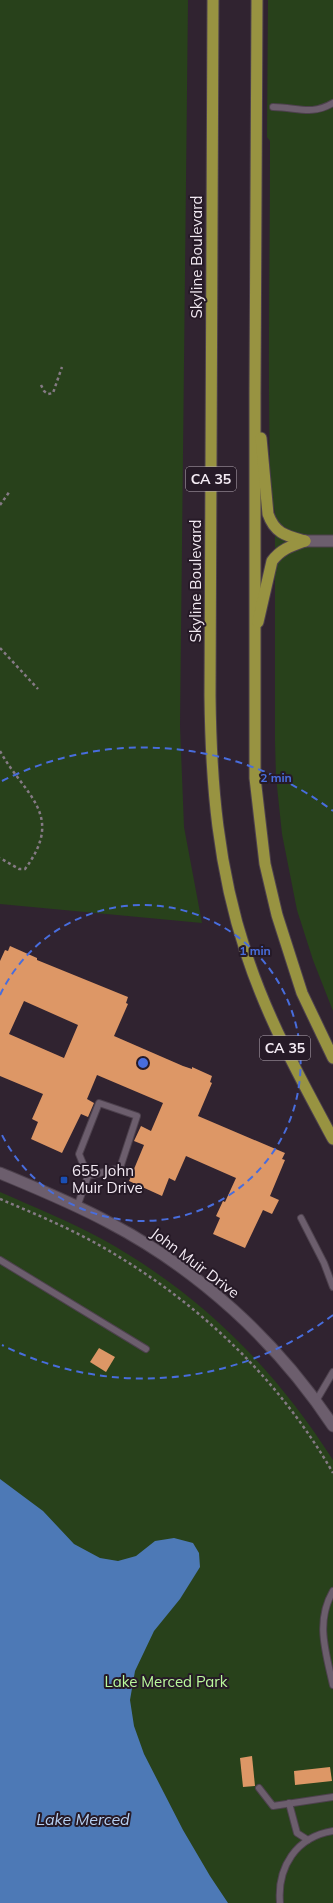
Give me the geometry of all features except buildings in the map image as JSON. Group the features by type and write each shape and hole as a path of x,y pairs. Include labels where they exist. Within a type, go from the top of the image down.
{"main road":[{"name":"Skyline Boulevard","path":"213,0 210,696 215,811 227,884 246,953 282,1042 333,1139"},
{"name":"CA 35","path":"257,0 254,634 255,778 265,864 277,915 293,966 313,1019 333,1058"},
{"path":"255,394 266,475 268,514 271,524 283,535 305,541"},
{"path":"254,634 265,598 272,561 278,553 286,548 305,541"}],"street":[{"path":"305,541 333,541"},
{"name":"John Muir Drive","path":"0,1172 77,1206 109,1222 152,1248 212,1292 267,1343 316,1401 333,1426"}],"lane":[{"path":"273,107 312,111 321,110 333,103"},
{"path":"77,1206 88,1176 79,1154 99,1103 137,1116 120,1168 88,1176"},
{"path":"301,1218 324,1263 333,1287"},
{"path":"0,1260 146,1349"},
{"path":"316,1401 333,1372"},
{"path":"333,1591 328,1599 322,1619 325,1651 333,1685"},
{"path":"259,1788 273,1806 333,1797"},
{"path":"289,1803 297,1833 308,1840"},
{"path":"280,1903 280,1883 286,1863 292,1854 308,1840 326,1832 333,1831"}],"path":[{"path":"41,384 44,391 48,394 53,393 62,367"},
{"path":"0,505 10,491"},
{"path":"0,648 38,689"},
{"path":"0,751 14,774 34,799 40,810 42,822 38,842 25,869 19,869 0,858"},
{"path":"0,1198 98,1244 160,1283 196,1311 231,1343 266,1379 295,1416 333,1473"}],"green space":[{"path":"0,0 188,0 180,726 184,827 202,923 0,904"},
{"path":"268,0 333,0 333,1011 313,960 297,910 282,834 276,777 275,511 271,503 269,413 270,141 267,137"},
{"name":"Lake Merced Park","path":"0,1192 90,1232 137,1260 171,1283 231,1334 259,1363 285,1393 333,1460 333,1903 0,1903"}],"water":[{"name":"Lake Merced","path":"0,1479 43,1511 74,1544 100,1558 118,1561 136,1556 155,1541 174,1538 193,1543 199,1553 200,1567 180,1599 154,1631 135,1671 130,1700 134,1726 144,1754 183,1830 228,1903 0,1903"}],"place":[{"name":"655 John Muir Drive","path":"64,1180"}]}
